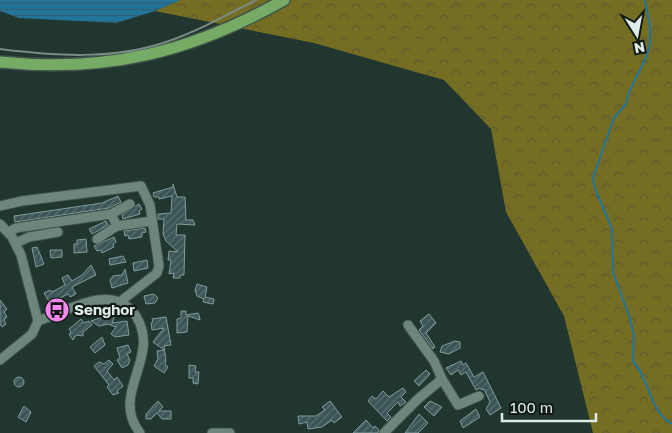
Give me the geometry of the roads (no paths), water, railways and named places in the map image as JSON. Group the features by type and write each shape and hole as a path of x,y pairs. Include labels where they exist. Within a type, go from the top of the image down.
{"main road":[{"path":"0,62 92,64 139,57 197,40 284,0"}],"street":[{"path":"0,206 22,201 141,186 150,205 159,266 157,273 121,301 99,300 38,321"},
{"path":"9,232 16,228 111,214 130,204"},
{"path":"111,214 118,226"},
{"path":"97,239 118,226 152,221"},
{"path":"0,224 9,232 16,243 38,321 32,334 0,360"},
{"path":"16,243 29,237 58,232"},
{"path":"121,301 136,317 142,336 143,358 131,388 128,403 134,424 140,433"},
{"path":"408,325 434,361 442,379 458,405 479,396"},
{"path":"384,433 418,399 442,379"},
{"path":"212,433 230,433"}],"water":[{"path":"0,0 180,0 155,11 116,23 19,18 0,11"}],"waterway":[{"path":"645,0 650,26 650,44 646,58 629,92 626,104 614,118 593,178 595,188 612,229 613,272 630,318 634,336 633,361 639,368 654,403 664,418 672,424"}],"railway":[{"path":"0,49 84,55 125,52 146,48 189,33 256,0"}],"place":[{"name":"Senghor","path":"57,310"}]}
